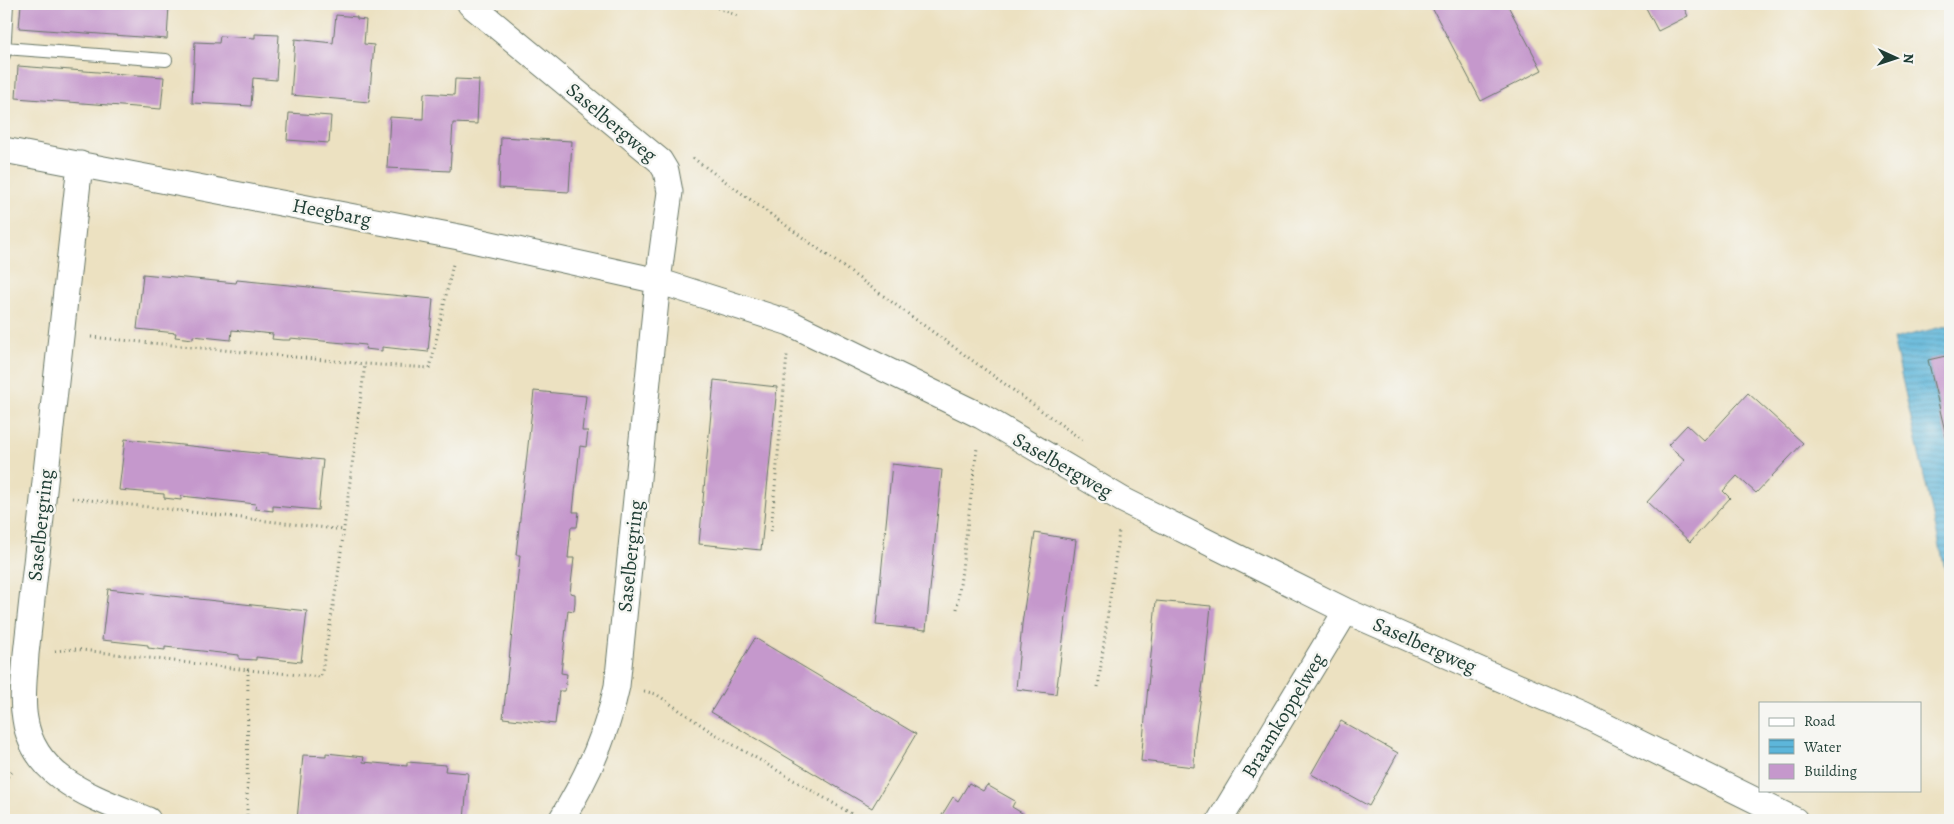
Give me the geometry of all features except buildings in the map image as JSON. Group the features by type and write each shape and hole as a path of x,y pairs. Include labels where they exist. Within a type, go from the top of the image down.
{"street":[{"name":"Saselbergweg","path":"470,4 660,161 669,180 670,192 658,281 790,323 981,416 1123,500 1346,611 1583,715 1796,820"},
{"name":"Heegbarg","path":"4,150 459,237 658,281"},
{"name":"Saselbergring","path":"80,164 63,334 26,654 25,719 32,744 40,757 62,779 80,790 148,820"},
{"name":"Saselbergring","path":"561,820 586,777 612,710 617,686 658,281"},
{"name":"Braamkoppelweg","path":"1220,820 1346,611"}],"lane":[{"path":"4,55 7,4"},
{"path":"4,48 166,60"}],"path":[{"path":"708,4 738,16"},
{"path":"686,153 995,378 1080,437 1086,445"},
{"path":"63,334 365,364 430,368 459,237"},
{"path":"771,531 790,323"},
{"path":"26,654 74,649 321,677 344,530 365,364"},
{"path":"957,609 981,416"},
{"path":"43,494 344,530"},
{"path":"1098,687 1123,500"},
{"path":"247,820 248,670"},
{"path":"617,686 656,694 710,731 862,820"}],"water":[{"path":"1950,325 1950,355 1928,360 1950,455 1950,591 1893,339"}]}
